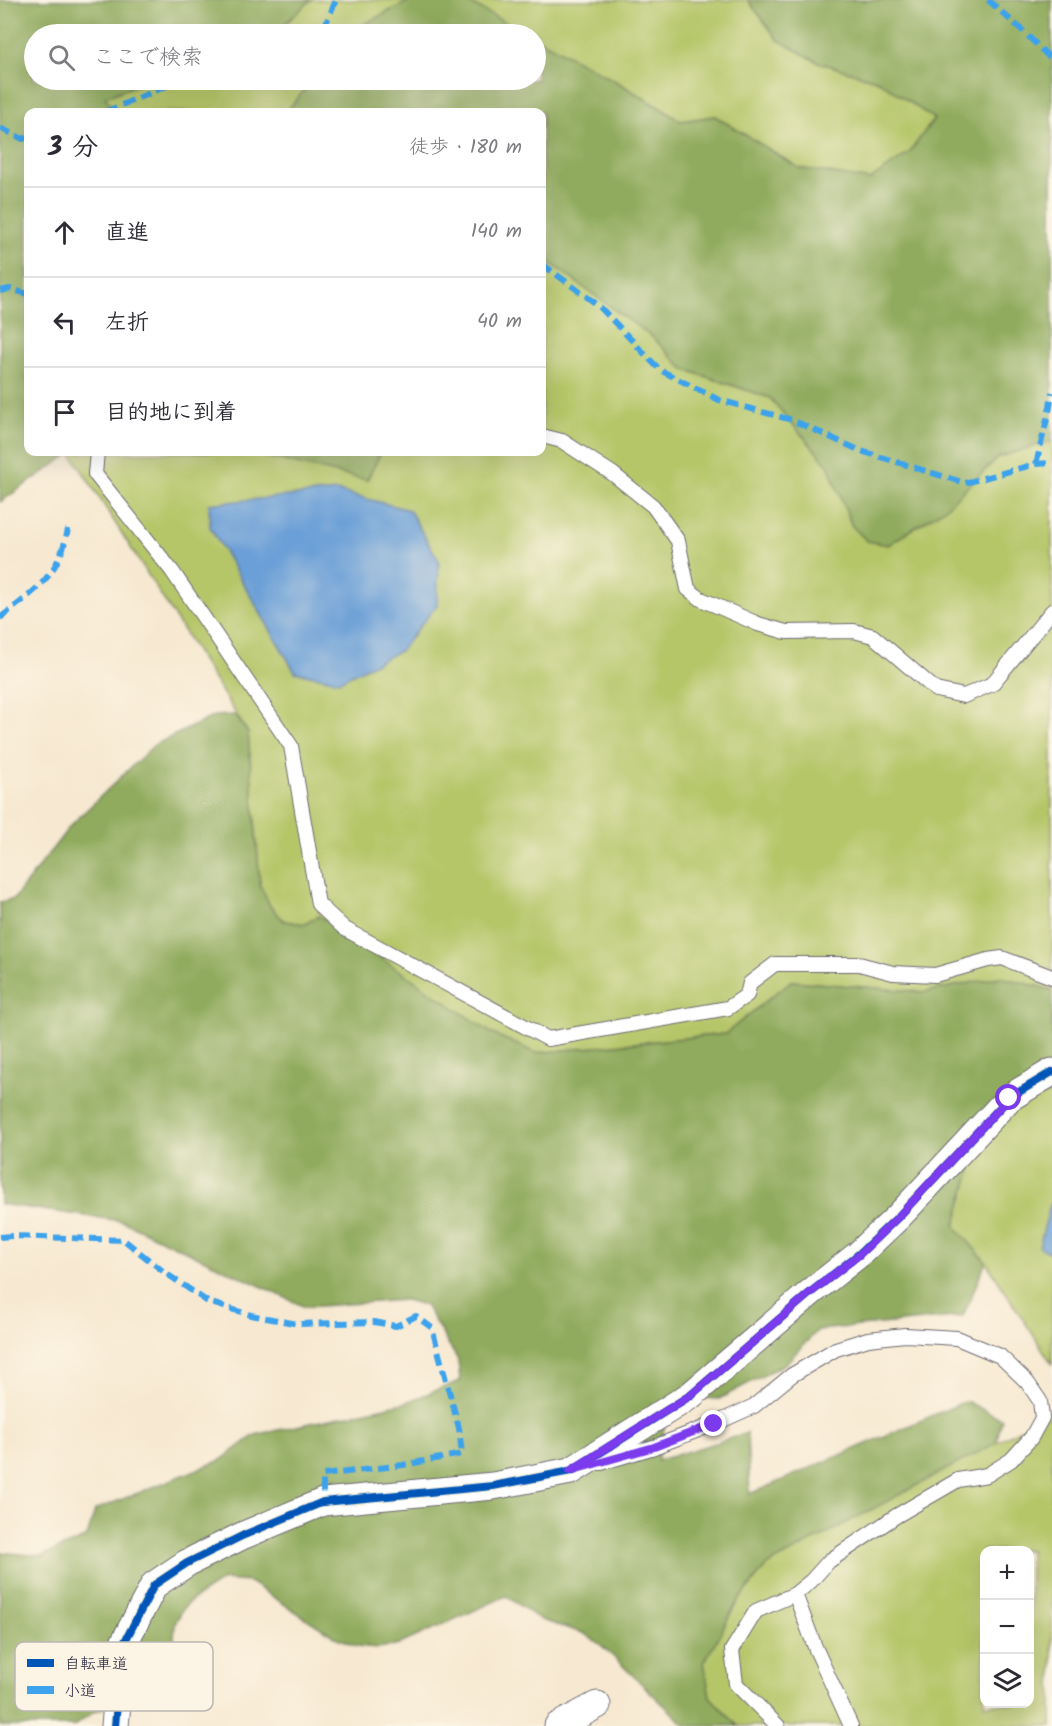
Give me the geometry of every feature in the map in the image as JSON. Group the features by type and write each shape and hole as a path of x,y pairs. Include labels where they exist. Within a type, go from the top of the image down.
{"street":[{"path":"125,1642 154,1585 187,1563 244,1535 323,1502 493,1486 570,1471 691,1395 810,1293 860,1254 899,1216 1009,1098 1052,1072"},
{"path":"558,1726 597,1705"},
{"path":"115,1726 116,1711"}],"lane":[{"path":"546,437 562,441 613,474 653,506 678,541 688,590 701,599 758,624 786,632 854,631 873,636 936,690 964,696 992,684 1052,611"},
{"path":"97,456 95,474 172,571 291,746 318,904 345,929 356,935 549,1039 728,1008 747,995 750,984 775,964 859,964 893,973 935,975 1002,958 1052,977"},
{"path":"570,1471 654,1447 714,1424 754,1406 792,1376 836,1349 868,1339 905,1335 957,1338 1000,1356 1027,1382 1040,1401 1042,1418 1031,1438 1011,1460 987,1475 958,1480 896,1516 829,1561 812,1581 795,1593 756,1611 732,1650 736,1684 778,1726"},
{"path":"795,1593 815,1647 851,1726"}],"green space":[{"path":"0,0 311,0 285,24 24,24 24,90 124,90 105,97 112,108 24,108 24,456 67,456 0,502"},
{"path":"311,0 411,0 364,24 285,24"},
{"path":"411,0 463,0 509,24 364,24"},
{"path":"463,0 748,0 778,40 818,62 879,81 934,119 909,153 870,180 799,168 715,116 681,121 619,83 546,43 546,24 509,24"},
{"path":"748,0 1052,0 1052,441 999,457 944,509 888,545 867,541 852,526 828,465 770,398 684,369 652,337 546,260 546,108 289,108 305,90 546,90 546,43 619,83 681,121 715,116 799,168 870,180 909,153 934,119 879,81 818,62 778,40"},
{"path":"124,90 305,90 289,108 112,108 105,97"},
{"path":"546,260 652,337 684,369 770,398 828,465 852,526 888,545 944,509 999,457 1052,441 1052,990 1000,977 925,992 791,981 725,1034 536,1053 493,1034 305,924 284,921 270,906 260,885 248,733 73,456 262,456 367,480 379,456 546,456"},
{"path":"262,456 379,456 367,480"},
{"path":"235,715 248,733 260,885 270,906 284,921 305,924 319,916 493,1034 536,1053 725,1034 791,981 925,992 1000,977 1052,990 1052,1093 1021,1101 985,1121 955,1226 986,1262 963,1316 818,1330 785,1364 719,1399 671,1396 657,1461 747,1433 750,1494 966,1401 1002,1419 996,1443 766,1566 736,1604 704,1663 710,1697 738,1726 686,1726 601,1645 583,1633 541,1620 506,1596 400,1644 378,1648 357,1646 335,1637 250,1582 223,1580 186,1604 175,1623 174,1642 15,1642 15,1711 95,1711 75,1726 0,1726 0,1552 42,1556 87,1537 95,1510 221,1460 255,1435 404,1403 460,1381 458,1360 425,1305 405,1300 305,1307 122,1221 0,1204 0,902 14,899 70,826 154,745 214,716"},
{"path":"1052,1093 1052,1364 986,1262 955,1227 985,1121 1021,1101"},
{"path":"1052,1412 1052,1726 738,1726 710,1697 704,1663 736,1604 766,1566"}],"water":[{"path":"337,491 409,510 439,561 437,605 400,651 339,681 295,672 210,527 209,504"},
{"path":"1052,1198 1052,1254 1039,1247"}],"marked path":[{"path":"326,24 336,0"},
{"path":"988,0 1052,60"},
{"path":"114,108 157,90"},
{"path":"0,128 24,139"},
{"path":"546,267 598,305 660,370 719,400 792,420 861,451 965,483 1036,464 1052,463"},
{"path":"0,291 10,289 24,293"},
{"path":"1036,464 1052,392"},
{"path":"0,618 44,581 59,559 68,529"},
{"path":"0,1237 124,1240 164,1272 208,1302 251,1315 298,1324 374,1322 396,1326 416,1316 432,1328 459,1428 462,1454 403,1465 323,1475 323,1502"}],"cycle path":[{"path":"125,1642 154,1585 187,1563 244,1535 323,1502 493,1486 571,1471 691,1395 859,1254 899,1216 1009,1098 1052,1072"},
{"path":"115,1726 116,1711"}],"route":[{"path":"714,1424 654,1447 570,1471 691,1395 810,1293 860,1254 899,1216 1009,1098"}]}
